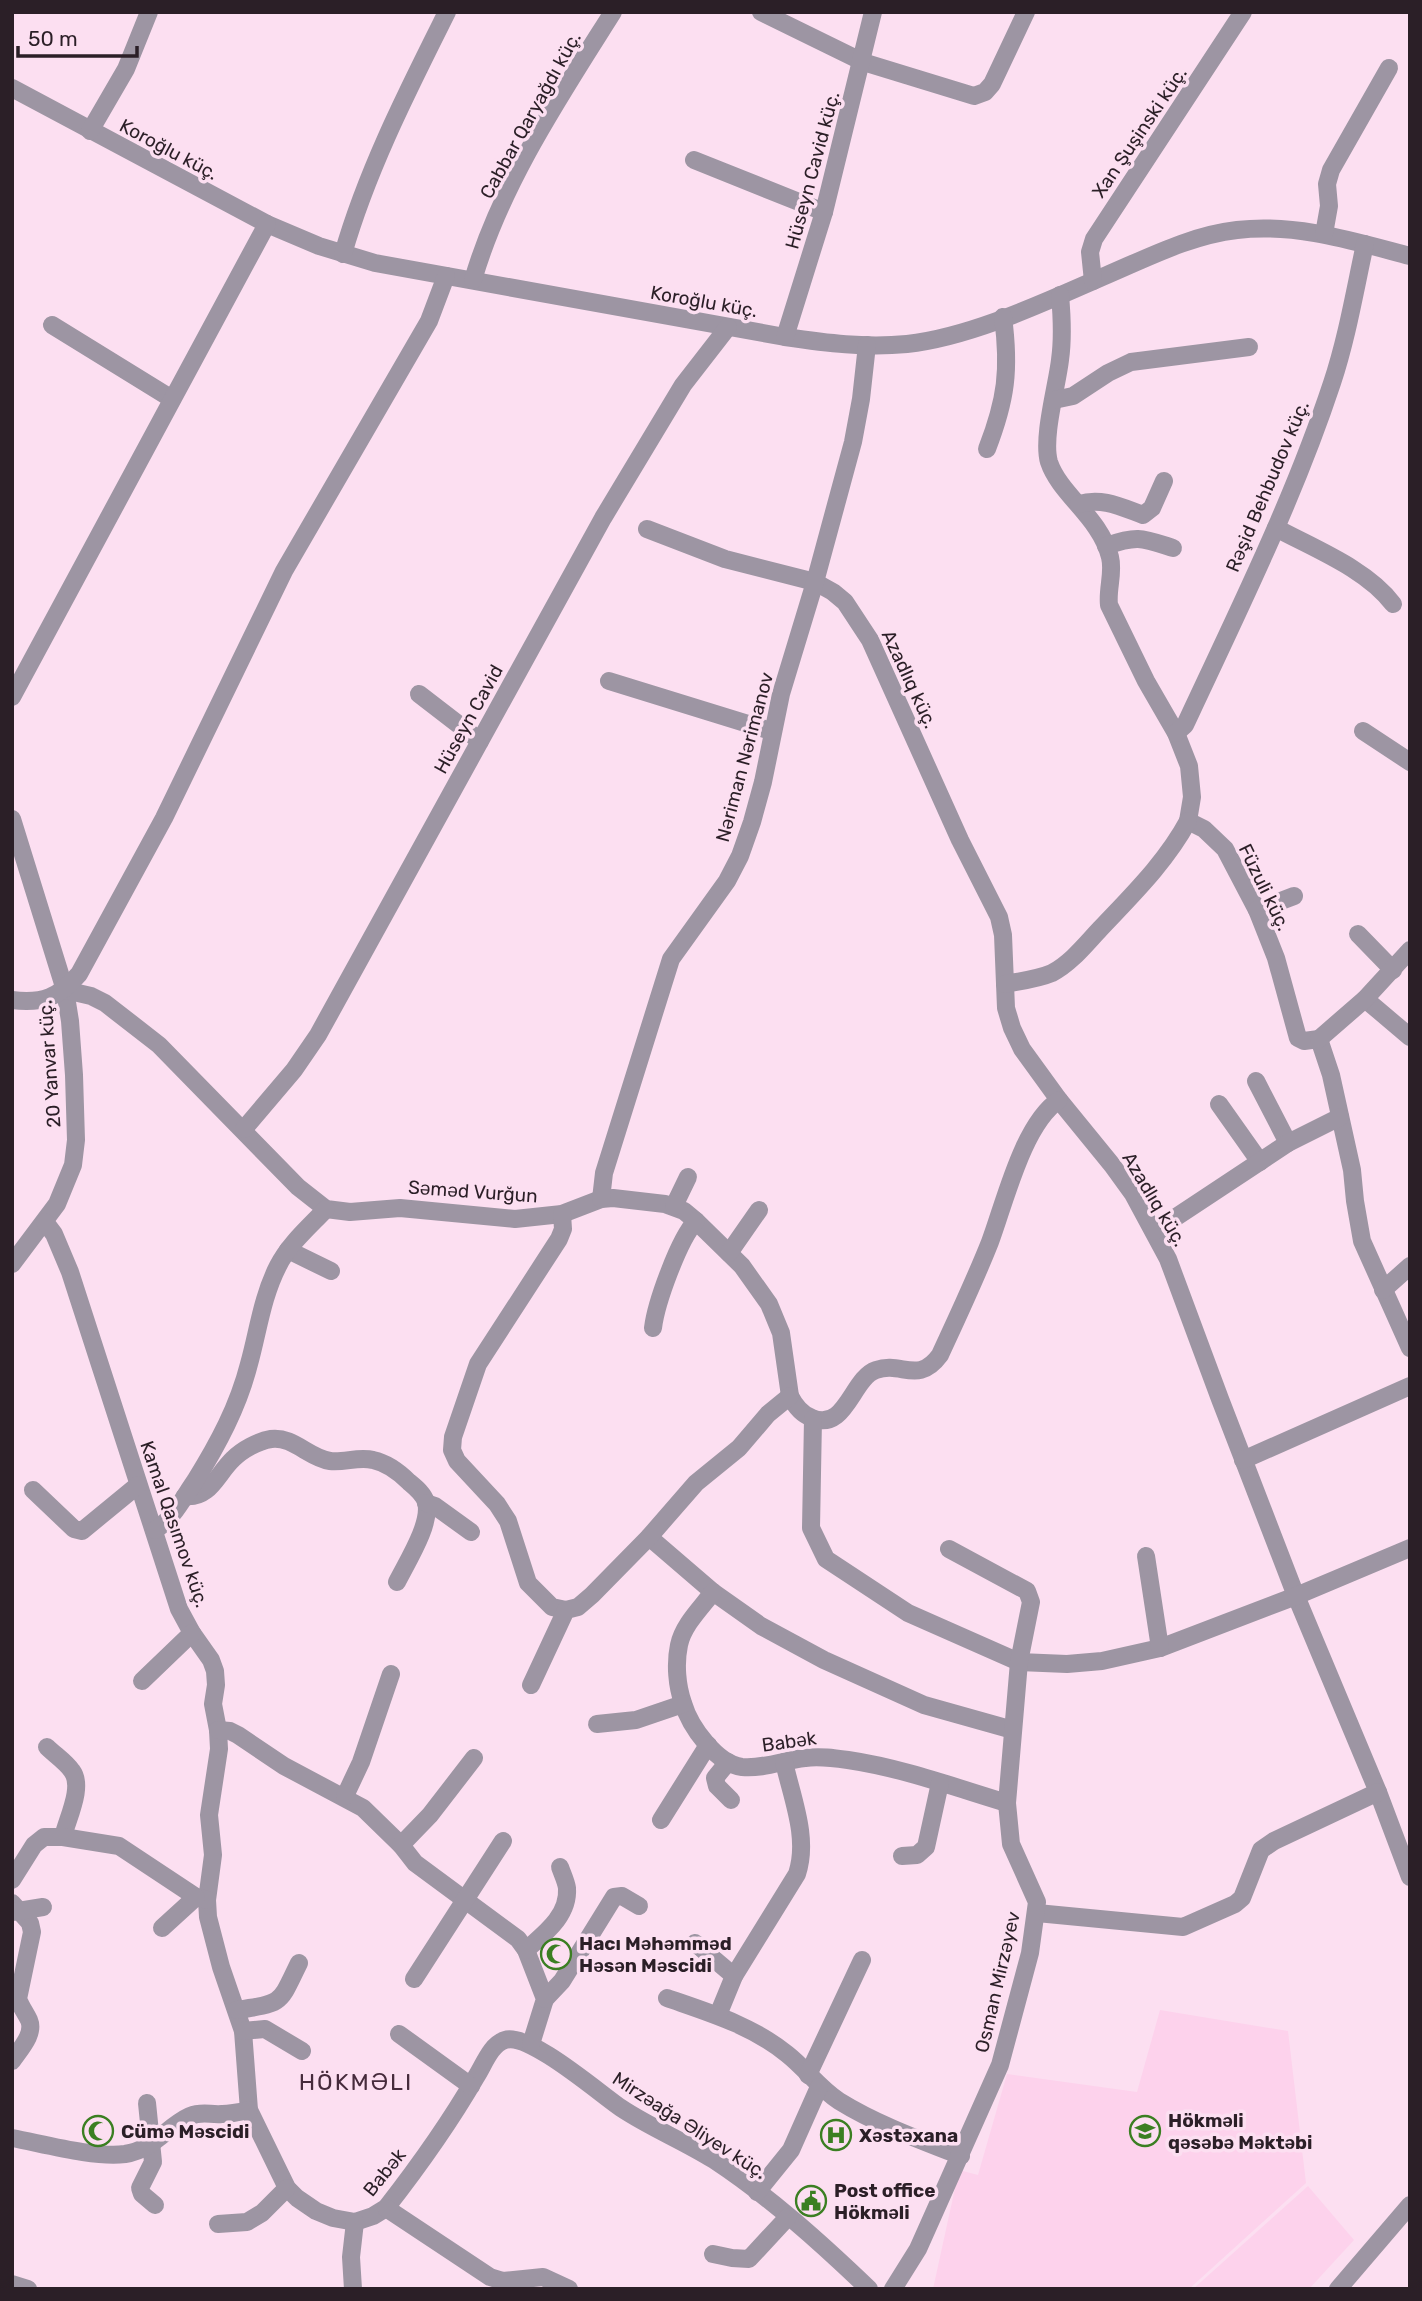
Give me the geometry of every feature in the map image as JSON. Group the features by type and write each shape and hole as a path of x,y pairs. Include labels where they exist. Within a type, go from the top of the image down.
{"street":[{"path":"90,131 126,69 149,12"},
{"path":"343,254 356,211 379,157 447,12"},
{"name":"Cabbar Qaryağdı küç.","path":"474,280 493,224 524,160 613,12"},
{"path":"761,12 863,62 974,96 985,92 992,84 1026,12"},
{"name":"Hüseyn Cavid küç.","path":"785,337 824,212 863,62 873,12"},
{"name":"Xan Şuşinski küç.","path":"1093,281 1090,252 1094,239 1243,12"},
{"path":"1324,234 1329,206 1327,184 1331,170 1389,68"},
{"name":"Koroğlu küç.","path":"12,88 267,224 343,254 375,263 840,345 909,343 961,332 1060,295 1187,242 1222,232 1259,228 1293,229 1410,256"},
{"path":"694,160 824,212"},
{"path":"12,697 267,224"},
{"name":"Rəşid Behbudov küç.","path":"1176,733 1185,724 1276,528 1332,383 1365,244"},
{"path":"12,1000 45,1000 65,990 79,974 164,818 284,571 429,321 446,276"},
{"path":"1005,984 1037,978 1053,972 1072,959 1177,841 1188,821 1192,797 1189,766 1176,733 1108,605 1112,572 1106,546 1079,504 1058,480 1049,462 1047,445 1061,357 1060,295"},
{"path":"988,449 1002,410 1007,374 1003,317"},
{"path":"52,325 172,400"},
{"name":"Hüseyn Cavid","path":"244,1129 294,1070 318,1035 603,518 683,385 728,327"},
{"name":"Nəriman Nərimanov","path":"601,1199 604,1173 670,959 727,881 740,856 763,782 771,731 853,442 867,345"},
{"path":"1054,400 1073,396 1108,373 1131,362 1250,347"},
{"path":"1079,504 1094,499 1143,515 1152,508 1164,481"},
{"path":"1276,528 1360,574 1383,590 1393,604"},
{"name":"Azadlıq küç.","path":"647,530 725,559 815,582 845,602 870,640 960,840 999,917 1003,935 1006,1008 1022,1049 1112,1165 1155,1231 1168,1259 1296,1596 1378,1792 1410,1877"},
{"path":"1106,546 1131,537 1141,537 1173,548"},
{"path":"609,681 771,731"},
{"path":"419,694 480,741"},
{"path":"1363,731 1410,762"},
{"name":"20 Yanvar küç.","path":"12,819 65,990 73,1061 76,1140 68,1181 45,1222 12,1264"},
{"name":"Füzuli küç.","path":"1188,821 1204,829 1225,849 1257,910 1276,958 1298,1038 1304,1041 1319,1039"},
{"path":"1257,910 1294,896"},
{"path":"1358,934 1393,970"},
{"path":"1410,950 1365,999 1319,1039 1352,1170 1354,1201 1362,1241 1410,1348"},
{"path":"65,990 91,996 121,1014 180,1065 298,1187 326,1209 288,1250 272,1279 237,1403 215,1448 185,1496 165,1524 155,1530"},
{"path":"1365,999 1410,1038"},
{"path":"1256,1081 1288,1143"},
{"path":"562,1214 563,1229 559,1239 478,1364 453,1437 452,1450 457,1461 497,1504 508,1521 528,1583 552,1607 566,1610 578,1606 592,1595 649,1537 696,1483 739,1448 768,1414 790,1396 800,1411 813,1419 827,1419 842,1410 867,1375 874,1370 885,1368 922,1371 933,1365 940,1355 989,1244 1029,1139 1047,1108 1059,1100"},
{"path":"1219,1104 1260,1162"},
{"path":"1155,1231 1288,1143 1340,1117"},
{"path":"674,1206 688,1177"},
{"name":"Səməd Vurğun","path":"326,1209 350,1212 400,1208 514,1219 562,1214 601,1199 613,1198 674,1206 696,1221 729,1253 757,1287 776,1318 784,1346 790,1396"},
{"path":"729,1253 759,1210"},
{"path":"653,1328 655,1313 687,1232 696,1221"},
{"name":"Kamal Qasımov küç.","path":"45,1222 63,1251 179,1609 215,1671 213,1704 219,1730 218,1762 209,1815 213,1855 202,1898 212,1939 243,2031 249,2110 287,2188 316,2211 333,2218 355,2222"},
{"path":"288,1250 331,1271"},
{"path":"1383,1290 1410,1266"},
{"path":"1243,1460 1410,1386"},
{"path":"813,1419 811,1528 826,1559 908,1613 1018,1662 1067,1664 1102,1661 1160,1648 1296,1596 1410,1548"},
{"path":"185,1496 199,1496 206,1492 233,1458 257,1443 272,1439 285,1441 331,1461 373,1460 396,1469 421,1492 426,1503 426,1520 397,1581"},
{"path":"215,1448 233,1458"},
{"path":"33,1490 74,1528 82,1531 138,1485"},
{"path":"426,1503 435,1506 471,1532"},
{"path":"649,1537 713,1592 761,1626 824,1660 924,1705 1013,1730"},
{"name":"Osman Mirzəyev","path":"893,2289 918,2249 1000,2065 1030,1953 1037,1913 1037,1902 1032,1888 1010,1844 1007,1803 1018,1662 1031,1602 1027,1591 949,1549"},
{"path":"1146,1556 1160,1648"},
{"path":"713,1592 688,1626 680,1642 676,1664 683,1704 708,1745 717,1756 728,1762 715,1778 717,1786 731,1800"},
{"path":"531,1685 566,1610"},
{"path":"142,1681 191,1633"},
{"path":"345,1796 361,1762 391,1674"},
{"path":"597,1724 636,1720 683,1704"},
{"path":"219,1730 238,1735 284,1766 345,1796 376,1819 415,1863 518,1939 526,1950 545,1999"},
{"path":"661,1820 708,1745"},
{"path":"47,1747 73,1772 77,1781 76,1795 63,1837"},
{"name":"Babək","path":"728,1762 740,1767 759,1767 805,1758 830,1757 888,1766 1007,1803"},
{"path":"401,1845 430,1815 474,1758"},
{"path":"718,2015 734,1976 797,1874 802,1859 802,1841 784,1762"},
{"path":"902,1856 917,1854 926,1847 940,1783"},
{"path":"1037,1913 1183,1927 1235,1904 1242,1898 1261,1850 1274,1841 1378,1792"},
{"path":"12,1880 34,1845 44,1837 63,1837 119,1846 202,1898 162,1928"},
{"path":"414,1979 503,1840"},
{"path":"526,1950 552,1925 564,1907 567,1888 560,1867"},
{"path":"531,2045 545,1999 562,1981 614,1897 622,1896 639,1906"},
{"path":"14,1908 43,1907"},
{"path":"12,2061 29,2037 29,2021 18,1999 32,1933 30,1923 14,1908"},
{"path":"695,1943 734,1976"},
{"path":"757,2192 791,2150 813,2081 862,1960"},
{"path":"237,2010 271,2005 282,1997 299,1963"},
{"path":"667,1998 748,2027 788,2055 813,2081 842,2103 961,2157"},
{"path":"243,2031 265,2029 302,2051"},
{"path":"399,2034 471,2086"},
{"name":"Babək","path":"355,2222 386,2208 471,2086 494,2047 503,2040 510,2039"},
{"name":"Mirzəağa Əliyev küç.","path":"510,2039 519,2039 531,2045 621,2108 715,2161 828,2249 869,2289"},
{"path":"147,2103 153,2162 140,2188 142,2194 155,2205"},
{"path":"12,2138 107,2155 126,2154 151,2146 183,2120 201,2112 223,2114 249,2110"},
{"path":"218,2224 247,2222 262,2213 287,2188"},
{"path":"1338,2289 1410,2205"},
{"path":"386,2208 490,2277 502,2281 530,2283 543,2277 569,2289"},
{"path":"713,2254 732,2259 749,2259 788,2217"},
{"path":"354,2289 350,2273 355,2222"},
{"path":"12,2284 28,2289"}],"shaded area":[{"name":"Hökməli qəsəbə Məktəbi","path":"1160,2010 1288,2031 1306,2183 1189,2289 933,2289 959,2170 978,2175 1007,2074 1137,2092"},
{"path":"1308,2186 1354,2240 1309,2289 1193,2289"}],"place":[{"name":"Hacı Məhəmməd Həsən Məscidi","path":"556,1954"},
{"name":"Cümə Məscidi","path":"98,2131"},
{"name":"Hökməli qəsəbə Məktəbi","path":"1145,2131"},
{"name":"Xəstəxana","path":"836,2135"},
{"name":"Post office Hökməli","path":"811,2201"}],"district":[{"name":"HÖKMƏLI","path":"356,2082"}]}
